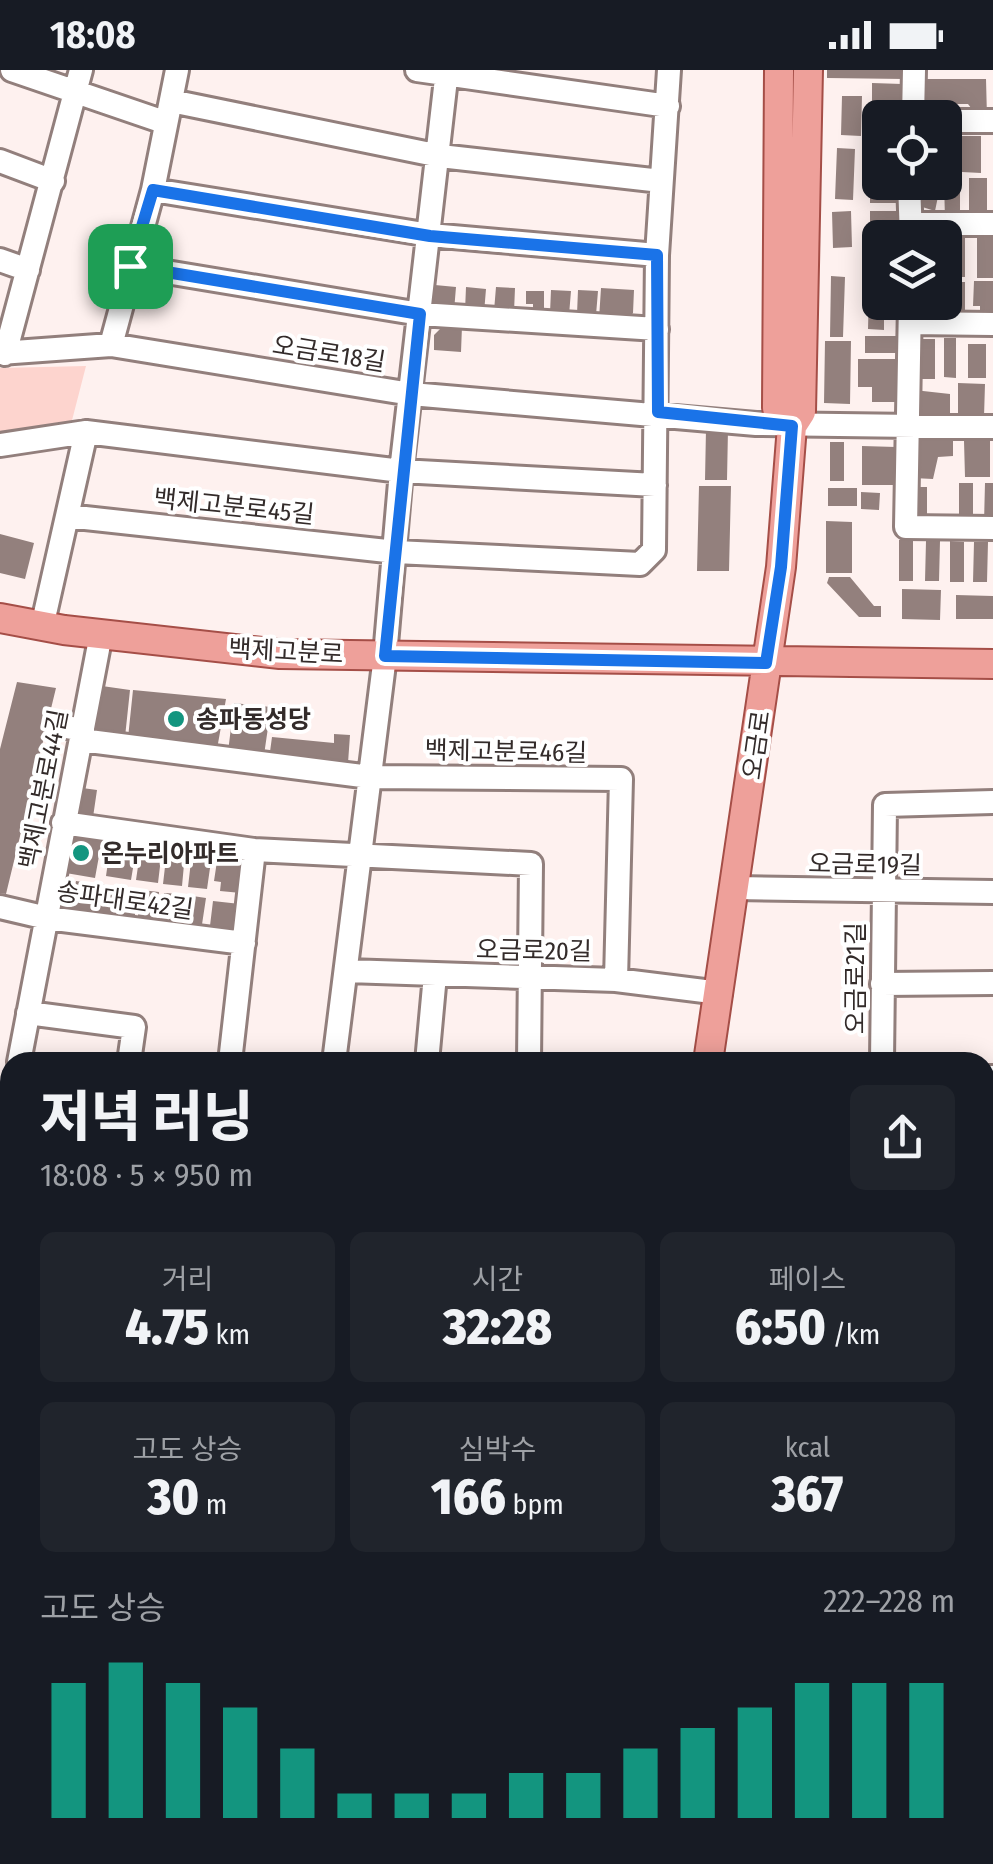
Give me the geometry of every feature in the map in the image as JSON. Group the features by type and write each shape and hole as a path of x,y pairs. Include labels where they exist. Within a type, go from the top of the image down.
{"main road":[{"name":"오금로","path":"779,70 777,408 792,426"},
{"name":"오금로","path":"710,1052 781,567 792,426 800,412 808,70"},
{"name":"백제고분로","path":"0,618 42,627 280,654 993,664"}],"street":[{"path":"12,70 76,94 168,112 440,156 661,181"},
{"path":"2,353 81,70"},
{"path":"111,344 153,190 177,70"},
{"path":"417,70 668,106"},
{"path":"0,446 86,432 401,471 655,485 657,255 669,70"},
{"path":"913,100 914,70"},
{"path":"335,1052 385,656 401,471 447,73"},
{"path":"962,121 993,122"},
{"path":"0,162 53,181"},
{"path":"153,190 430,236 657,255"},
{"path":"962,226 993,224"},
{"path":"0,260 28,270"},
{"path":"130,266 420,314 658,329"},
{"path":"910,320 906,528 993,528"},
{"path":"962,320 993,324"},
{"name":"오금로18길","path":"2,353 111,344 411,394 792,426 993,427"},
{"path":"42,627 86,432"},
{"name":"백제고분로45길","path":"67,516 396,552 640,564 654,550 655,485"},
{"name":"백제고분로44길","path":"21,1052 101,634"},
{"name":"백제고분로46길","path":"55,725 82,735 370,777 621,780 616,980"},
{"name":"오금로21길","path":"882,1052 885,805 993,802"},
{"path":"63,823 254,850 531,864 528,1052"},
{"path":"231,1052 254,850"},
{"name":"오금로19길","path":"736,888 882,894 993,892"},
{"name":"송파대로42길","path":"0,907 47,918 244,943"},
{"name":"오금로20길","path":"347,971 616,980 720,992"},
{"path":"429,1052 436,975"},
{"path":"882,984 993,983"},
{"path":"28,1013 134,1026 130,1052"}],"shaded area":[{"path":"86,366 69,432 0,442 0,368"}],"building":[{"path":"827,70 904,70 904,79 827,78"},
{"path":"925,79 986,79 987,117 978,117 962,100 925,100"},
{"path":"872,83 902,84 902,100 872,100"},
{"path":"842,96 862,96 861,136 841,135"},
{"path":"962,136 981,136 981,173 962,172"},
{"path":"837,148 855,149 853,200 835,199"},
{"path":"969,178 987,178 987,219 969,219"},
{"path":"870,200 897,200 897,203"},
{"path":"916,200 937,200 935,211 916,205"},
{"path":"944,200 960,200 960,219 945,219"},
{"path":"851,211 852,247 833,248 832,212"},
{"path":"870,211 897,211 897,220 870,220"},
{"path":"962,237 965,237 962,277"},
{"path":"977,238 993,238 993,278 977,278"},
{"path":"831,276 845,277 843,337 830,337"},
{"path":"974,281 993,281 993,314 980,313 980,306 973,306"},
{"path":"965,282 965,322 947,322 962,320"},
{"path":"435,285 456,287 454,311 441,310 432,300"},
{"path":"466,287 486,289 484,313 465,311"},
{"path":"496,287 515,288 514,312 494,311"},
{"path":"601,288 634,290 633,313 626,321 599,319"},
{"path":"551,290 571,291 569,315 550,313"},
{"path":"578,290 598,291 596,315 577,314"},
{"path":"526,291 544,291 544,311 533,311 533,304 526,304"},
{"path":"868,320 884,320 884,330 868,329"},
{"path":"445,324 462,326 461,352 434,350 434,335"},
{"path":"865,336 899,336 899,353 865,353"},
{"path":"944,338 956,338 956,378 944,377"},
{"path":"917,339 935,339 935,379 917,379"},
{"path":"825,341 851,341 850,404 824,403"},
{"path":"968,344 986,344 986,378 968,378"},
{"path":"858,359 896,359 897,402 872,402 872,387 858,387"},
{"path":"958,383 985,384 984,417 958,417"},
{"path":"914,390 950,394 950,418 922,418 914,411"},
{"path":"706,429 728,429 727,480 705,480"},
{"path":"920,439 953,439 953,456 938,457 933,479 913,478 914,448"},
{"path":"964,441 990,441 990,477 965,477"},
{"path":"830,442 844,442 844,481 830,481"},
{"path":"862,446 896,447 895,485 862,485"},
{"path":"959,483 973,483 973,524 959,523"},
{"path":"985,483 993,483 993,523 984,523"},
{"path":"699,486 731,486 729,571 697,571"},
{"path":"914,487 927,487 927,519 915,519"},
{"path":"828,488 857,488 857,506 828,506"},
{"path":"861,492 880,493 879,510 861,509"},
{"path":"826,521 852,522 852,573 826,573"},
{"path":"0,534 34,543 25,579 0,573"},
{"path":"899,540 913,540 913,581 899,581"},
{"path":"926,541 940,541 939,581 925,581"},
{"path":"950,541 964,542 964,582 950,582"},
{"path":"974,542 988,542 987,582 973,582"},
{"path":"829,577 850,577 874,606 881,606 881,617 859,617 827,583"},
{"path":"902,589 941,590 940,620 902,619"},
{"path":"956,595 993,596 993,619 956,619"},
{"path":"17,682 56,688 6,894 0,893 0,749"},
{"path":"95,685 130,690 125,737 86,733"},
{"name":"송파동성당","path":"133,690 226,699 217,749 128,738"},
{"path":"234,703 271,707 264,755 228,752"},
{"path":"334,734 350,735 348,763 269,759 272,737 334,743"},
{"path":"75,787 97,790 92,824 70,820"},
{"name":"온누리아파트","path":"67,832 103,834 95,878 60,872"},
{"path":"112,834 138,838 131,880 106,876"},
{"path":"142,839 163,841 158,883 136,880"},
{"path":"168,841 186,843 182,886 163,884"},
{"path":"193,844 213,847 207,889 188,887"},
{"path":"219,848 246,852 241,893 220,891 221,882 214,881"},
{"path":"76,881 96,884 90,919 70,916"},
{"path":"100,884 116,887 111,921 95,919"},
{"path":"120,887 138,889 134,923 116,921"},
{"path":"141,890 159,892 156,924 137,924"},
{"path":"164,893 182,894 179,928 160,926"},
{"path":"186,895 206,898 201,931 182,929"},
{"path":"213,901 240,904 236,937 209,934"}],"place":[{"name":"송파동성당","path":"176,719"},
{"name":"온누리아파트","path":"81,853"}],"route":[{"path":"153,190 430,236 657,255 658,412 792,426 781,567 766,663 385,656 420,314 130,266 153,190"}]}
